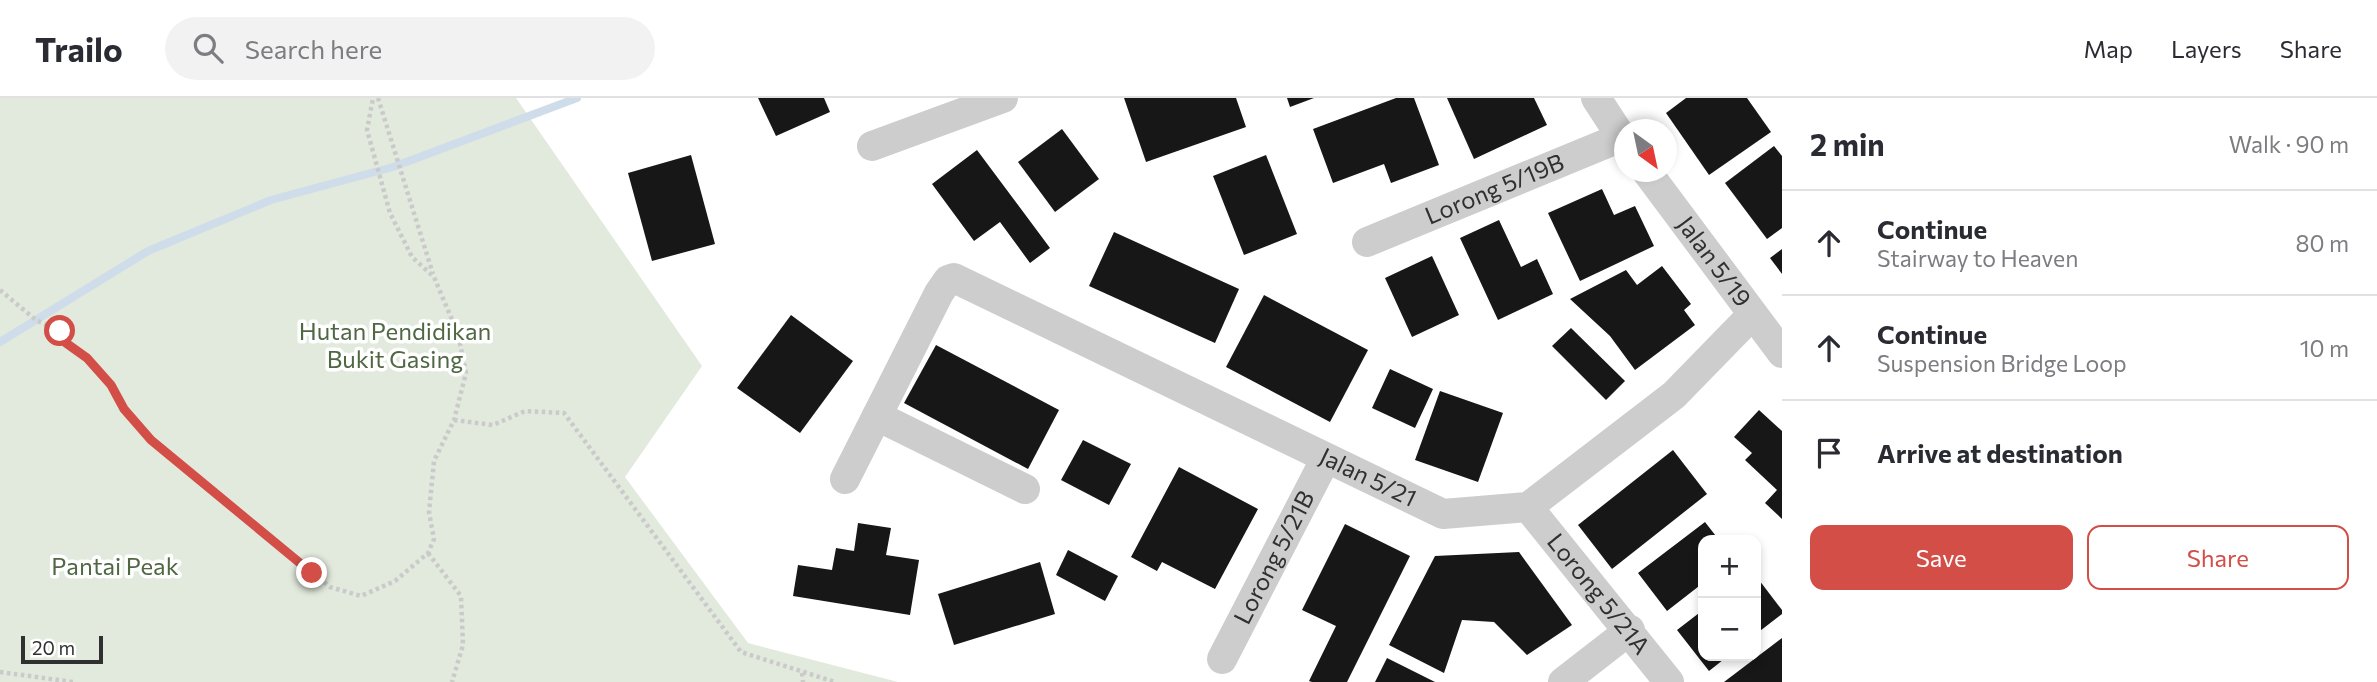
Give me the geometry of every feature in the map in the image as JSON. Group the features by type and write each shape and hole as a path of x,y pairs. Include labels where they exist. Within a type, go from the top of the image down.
{"street":[{"path":"872,146 1003,98"},
{"path":"1596,98 1614,125"},
{"name":"Lorong 5/19B","path":"1367,242 1614,143"},
{"name":"Jalan 5/19","path":"1654,182 1782,353"},
{"name":"Jalan 5/21","path":"877,415 948,280 960,279 1436,512 1528,507"},
{"path":"1528,507 1674,395 1752,315"},
{"path":"845,479 877,415 1025,489"},
{"name":"Lorong 5/21B","path":"1222,659 1325,458"},
{"name":"Lorong 5/21A","path":"1528,507 1630,630 1669,682"},
{"path":"1563,682 1630,630"}],"path":[{"path":"0,290 36,320 60,331 66,343 87,358 111,385 124,409 151,440 330,587 360,596 395,581 428,553 434,539 429,512 434,461 454,420 466,373 458,334 434,277 376,98"},
{"path":"376,98 367,130 390,213 412,257 434,277"},
{"path":"454,420 493,425 525,411 564,413 741,652 835,682"},
{"path":"428,553 461,596 463,645 453,682"},
{"path":"0,672 73,682"},
{"path":"803,673 803,682"}],"green space":[{"name":"Hutan Pendidikan Bukit Gasing","path":"0,98 516,98 702,366 625,477 748,643 898,682 0,682"}],"building":[{"path":"758,98 824,98 830,112 776,136"},
{"path":"1124,98 1236,98 1246,127 1146,162"},
{"path":"1287,98 1314,98 1290,107"},
{"path":"1396,98 1414,98 1439,165 1391,183 1384,164 1333,183 1313,129"},
{"path":"1447,98 1534,98 1547,125 1474,159"},
{"path":"1686,98 1747,98 1771,132 1709,175 1677,129 1677,119 1670,119 1666,113"},
{"path":"1062,129 1099,179 1055,212 1018,162"},
{"path":"1774,146 1782,156 1782,228 1767,239 1725,183"},
{"path":"977,150 1050,248 1030,263 1000,222 974,241 932,184"},
{"path":"691,155 715,244 652,261 628,173"},
{"path":"1266,155 1297,234 1244,255 1213,176"},
{"path":"1602,189 1614,215 1635,206 1654,246 1580,281 1548,213"},
{"path":"1499,220 1521,267 1537,259 1553,294 1498,320 1460,238"},
{"path":"1114,232 1239,289 1215,343 1089,286"},
{"path":"1782,249 1782,274 1770,258"},
{"path":"1432,256 1459,315 1412,337 1385,278"},
{"path":"1662,266 1691,304 1684,310 1695,325 1635,370 1610,336 1570,299 1626,270 1637,285"},
{"path":"1264,295 1368,350 1330,422 1226,367"},
{"path":"791,315 853,361 800,433 737,388"},
{"path":"1571,328 1625,381 1606,400 1552,346"},
{"path":"936,345 1059,410 1028,469 904,403"},
{"path":"1390,369 1433,389 1415,428 1372,408"},
{"path":"1440,391 1503,413 1478,482 1415,460"},
{"path":"1759,410 1782,431 1782,519 1765,503 1777,490 1745,460 1752,453 1734,437"},
{"path":"1083,440 1131,464 1109,505 1061,480"},
{"path":"1673,450 1707,494 1612,569 1578,525"},
{"path":"1179,467 1258,509 1215,589 1162,562 1157,571 1131,557"},
{"path":"1705,522 1715,535 1698,535 1698,587 1667,611 1638,573"},
{"path":"858,523 891,528 886,555 919,560 910,615 793,596 798,565 832,570 836,548 854,551"},
{"path":"1345,524 1410,556 1347,682 1312,682 1309,681 1336,626 1302,610"},
{"path":"1068,550 1118,576 1105,601 1056,575"},
{"path":"1519,552 1572,625 1527,655 1494,622 1462,620 1444,673 1389,645 1435,556"},
{"path":"1040,562 1055,614 954,645 938,594"},
{"path":"1761,583 1782,610 1782,614 1761,630"},
{"path":"1698,614 1698,657 1677,630"},
{"path":"1782,638 1782,682 1724,682 1752,661 1761,661 1761,654"},
{"path":"1387,658 1435,682 1375,682"},
{"path":"1701,661 1722,661 1709,671"}],"waterway":[{"path":"0,342 148,251 271,200 393,167 577,98"}],"route":[{"path":"60,331 66,343 87,358 111,385 124,409 151,440 190,469 312,573"}],"park label":[{"name":"Pantai Peak","path":"115,567"}]}
